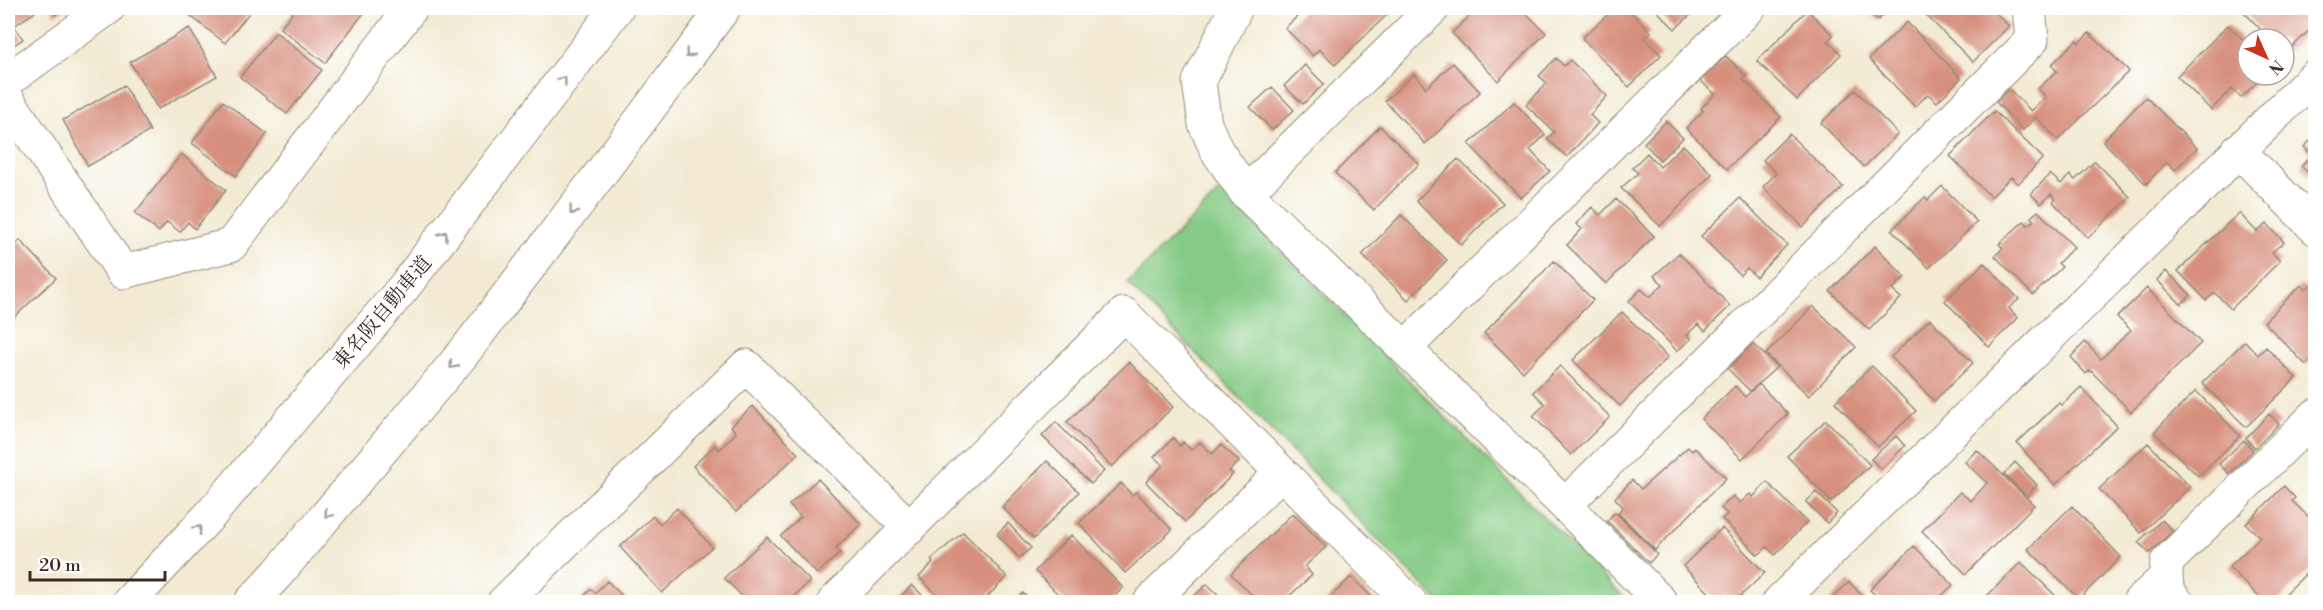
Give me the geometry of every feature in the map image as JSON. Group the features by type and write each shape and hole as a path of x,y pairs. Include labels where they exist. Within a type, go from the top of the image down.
{"main road":[{"path":"8,80 108,8"},
{"path":"8,100 123,272 231,245 411,8"},
{"name":"東名阪自動車道","path":"129,603 211,514 404,287 617,8"},
{"path":"251,603 462,355 724,8"},
{"path":"1236,8 1199,82 1205,124 1217,151 1246,193 1565,505 1661,603"},
{"path":"1246,193 1433,8"},
{"path":"1405,348 1749,8"},
{"path":"1565,505 2032,40 2029,8"},
{"path":"1779,603 2316,75"},
{"path":"2238,150 2316,229"},
{"path":"834,603 1124,314 1410,603"},
{"path":"504,603 746,366 910,528"},
{"path":"2139,603 2171,590 2167,562 2316,415"},
{"path":"1150,603 1281,473"}],"green space":[{"path":"1221,190 1628,602 1439,602 1127,283"}],"building":[{"path":"8,8 32,8 35,12 14,26 23,39 8,49"},
{"path":"50,8 66,8 55,15"},
{"path":"193,8 253,8 225,43 188,14"},
{"path":"296,8 355,8 363,14 325,63 280,28"},
{"path":"1306,8 1394,8 1335,65 1319,49 1313,56 1285,28"},
{"path":"1478,8 1521,8 1546,33 1498,81 1452,33"},
{"path":"1615,8 1627,8 1651,32 1644,38 1661,55 1629,87 1582,38"},
{"path":"1654,8 1698,8 1675,29"},
{"path":"1865,8 1890,8 1878,20"},
{"path":"1933,8 1995,8 1993,10 2009,26 1973,62 1926,15"},
{"path":"2246,8 2316,8 2316,24 2296,43 2296,27 2258,27 2243,11"},
{"path":"1807,10 1833,35 1828,41 1841,54 1797,100 1757,61"},
{"path":"1907,22 1961,78 1937,102 1928,94 1915,107 1869,59"},
{"path":"2228,25 2236,33 2236,87 2252,87 2241,98 2232,89 2211,110 2177,76"},
{"path":"189,28 217,76 158,109 130,62"},
{"path":"276,32 322,70 287,114 240,77"},
{"path":"2089,33 2129,71 2058,140 2036,117 2023,130 1996,102 2009,89 2031,111 2046,97 2038,89 2057,71 2051,65 2077,40 2079,43"},
{"path":"1726,56 1746,76 1743,79 1781,117 1727,169 1686,128 1703,111 1701,108 1715,94 1700,80"},
{"path":"1556,58 1564,66 1570,60 1607,96 1590,115 1598,123 1567,157 1547,139 1554,132 1526,105 1547,83 1539,76"},
{"path":"1453,63 1480,92 1425,144 1385,101 1414,74 1426,88"},
{"path":"1305,65 1324,84 1303,104 1284,86"},
{"path":"124,85 150,131 88,166 63,120"},
{"path":"1272,87 1294,110 1272,130 1250,107"},
{"path":"1855,90 1898,134 1864,167 1821,123"},
{"path":"2146,97 2197,148 2175,170 2167,162 2146,184 2103,141"},
{"path":"223,101 267,134 236,176 192,143"},
{"path":"1514,102 1545,135 1530,150 1550,171 1521,198 1469,144"},
{"path":"1994,111 2043,158 2018,184 2011,177 1991,197 1950,156"},
{"path":"1666,121 1683,138 1660,160 1644,143"},
{"path":"1380,126 1419,164 1374,210 1335,173"},
{"path":"1789,134 1843,187 1803,227 1763,187 1776,173 1763,160"},
{"path":"2316,135 2316,180 2301,166 2312,155 2304,147"},
{"path":"1683,145 1712,174 1660,226 1621,188 1638,173 1632,168 1647,153 1660,167"},
{"path":"181,154 226,190 195,229 188,222 180,232 167,222 159,232 135,213"},
{"path":"1458,159 1503,203 1461,245 1416,201"},
{"path":"2095,161 2130,197 2088,238 2053,202 2056,199 2051,194 2041,204 2031,194 2050,174 2061,184 2070,175 2075,180"},
{"path":"1942,186 1977,222 1929,268 1892,230 1925,197 1928,200"},
{"path":"1740,198 1787,245 1756,277 1747,268 1740,275 1701,236"},
{"path":"1616,199 1654,236 1606,284 1567,245 1582,229 1576,224 1592,207 1600,215"},
{"path":"2038,211 2074,247 2058,263 2062,267 2033,295 1995,256 2003,248 1999,244 2024,221 2028,225 2034,221 2031,217"},
{"path":"2239,213 2257,232 2267,224 2284,242 2272,252 2280,261 2231,309 2215,293 2206,300 2178,271"},
{"path":"1401,215 1447,260 1408,300 1362,255"},
{"path":"20,240 56,278 8,323 8,252"},
{"path":"1875,246 1905,277 1892,290 1901,298 1869,330 1830,291"},
{"path":"1679,253 1730,306 1705,331 1698,324 1687,335 1691,339 1677,351 1629,301 1641,289 1650,297 1663,284 1654,276"},
{"path":"1554,261 1593,300 1523,372 1484,333"},
{"path":"1984,263 2019,299 2009,308 2018,318 1989,347 1945,301"},
{"path":"2166,271 2191,295 2181,304 2157,280"},
{"path":"2316,280 2316,356 2306,365 2264,322 2301,285 2306,289"},
{"path":"2147,288 2201,343 2131,412 2090,370 2086,374 2071,357 2085,342 2101,359 2131,330 2117,317"},
{"path":"1813,306 1856,347 1809,396 1766,354"},
{"path":"1622,312 1668,357 1620,406 1573,360"},
{"path":"1930,319 1973,363 1934,401 1891,357"},
{"path":"2245,341 2258,355 2266,347 2296,378 2246,427 2202,383"},
{"path":"1753,344 1777,367 1750,391 1728,369"},
{"path":"1129,362 1173,407 1112,467 1067,422"},
{"path":"1560,366 1610,417 1571,455 1533,416 1545,404 1533,392"},
{"path":"1872,366 1916,411 1878,447 1835,402"},
{"path":"1759,384 1788,414 1742,459 1701,419 1735,386 1745,397"},
{"path":"2081,387 2117,426 2055,485 2017,443 2059,403 2062,405"},
{"path":"2196,391 2240,436 2198,476 2154,432"},
{"path":"753,406 798,454 736,512 693,466 715,445 719,450 736,433 731,426"},
{"path":"2269,414 2279,424 2255,448 2246,438"},
{"path":"1826,420 1870,465 1831,502 1787,456"},
{"path":"1056,422 1104,471 1091,484 1042,436"},
{"path":"1896,436 1905,446 1881,469 1871,459"},
{"path":"1173,438 1180,446 1183,442 1191,450 1200,442 1212,454 1221,445 1239,462 1229,471 1233,474 1185,522 1146,482 1163,465 1154,457"},
{"path":"2244,440 2253,450 2229,474 2219,464"},
{"path":"2148,443 2190,487 2141,533 2099,489"},
{"path":"1688,447 1692,451 1695,448 1726,478 1655,550 1618,513 1623,507 1615,498 1632,480 1641,489"},
{"path":"1977,450 2034,505 1966,574 1922,531 1960,492 1971,501 1987,483 1965,462"},
{"path":"1047,461 1079,492 1034,539 1002,507"},
{"path":"2015,462 2037,485 2027,496 2004,474"},
{"path":"2316,478 2316,492 2308,485"},
{"path":"818,479 861,524 836,548 840,553 817,574 781,536 801,517 789,505"},
{"path":"1767,482 1807,522 1775,555 1767,547 1758,555 1722,519 1727,514 1721,508 1733,496 1740,503 1750,494 1753,497"},
{"path":"1121,483 1132,495 1136,492 1172,530 1125,573 1079,523"},
{"path":"2284,486 2295,498 2292,501 2316,524 2316,564 2277,602 2264,602 2229,567 2260,537 2246,524"},
{"path":"1816,492 1837,513 1827,523 1806,502"},
{"path":"2072,506 2121,557 2079,599 2028,549"},
{"path":"677,508 712,547 662,593 620,547 653,516 660,524"},
{"path":"1615,512 1657,554 1649,563 1607,521"},
{"path":"1293,513 1326,547 1305,566 1312,575 1283,602 1259,602 1231,574"},
{"path":"2162,520 2173,531 2149,553 2138,542"},
{"path":"1008,523 1031,548 1019,558 997,534"},
{"path":"1722,528 1765,573 1734,602 1725,595 1718,602 1683,566"},
{"path":"963,532 1007,577 982,602 944,602 919,577 933,563 931,560"},
{"path":"1071,535 1123,588 1108,602 1066,602 1035,571"},
{"path":"767,537 810,581 788,602 748,602 724,578"},
{"path":"1914,546 1953,585 1935,602 1883,602 1870,590"},
{"path":"2021,562 2062,602 1981,602"},
{"path":"1351,577 1377,602 1325,602"},
{"path":"607,581 629,602 578,602 591,589 595,593"},
{"path":"1849,582 1866,600 1863,602 1828,602"},
{"path":"1207,584 1226,602 1201,602 1194,596"},
{"path":"912,585 929,602 895,602"},
{"path":"1023,593 1032,602 1014,602"}]}
